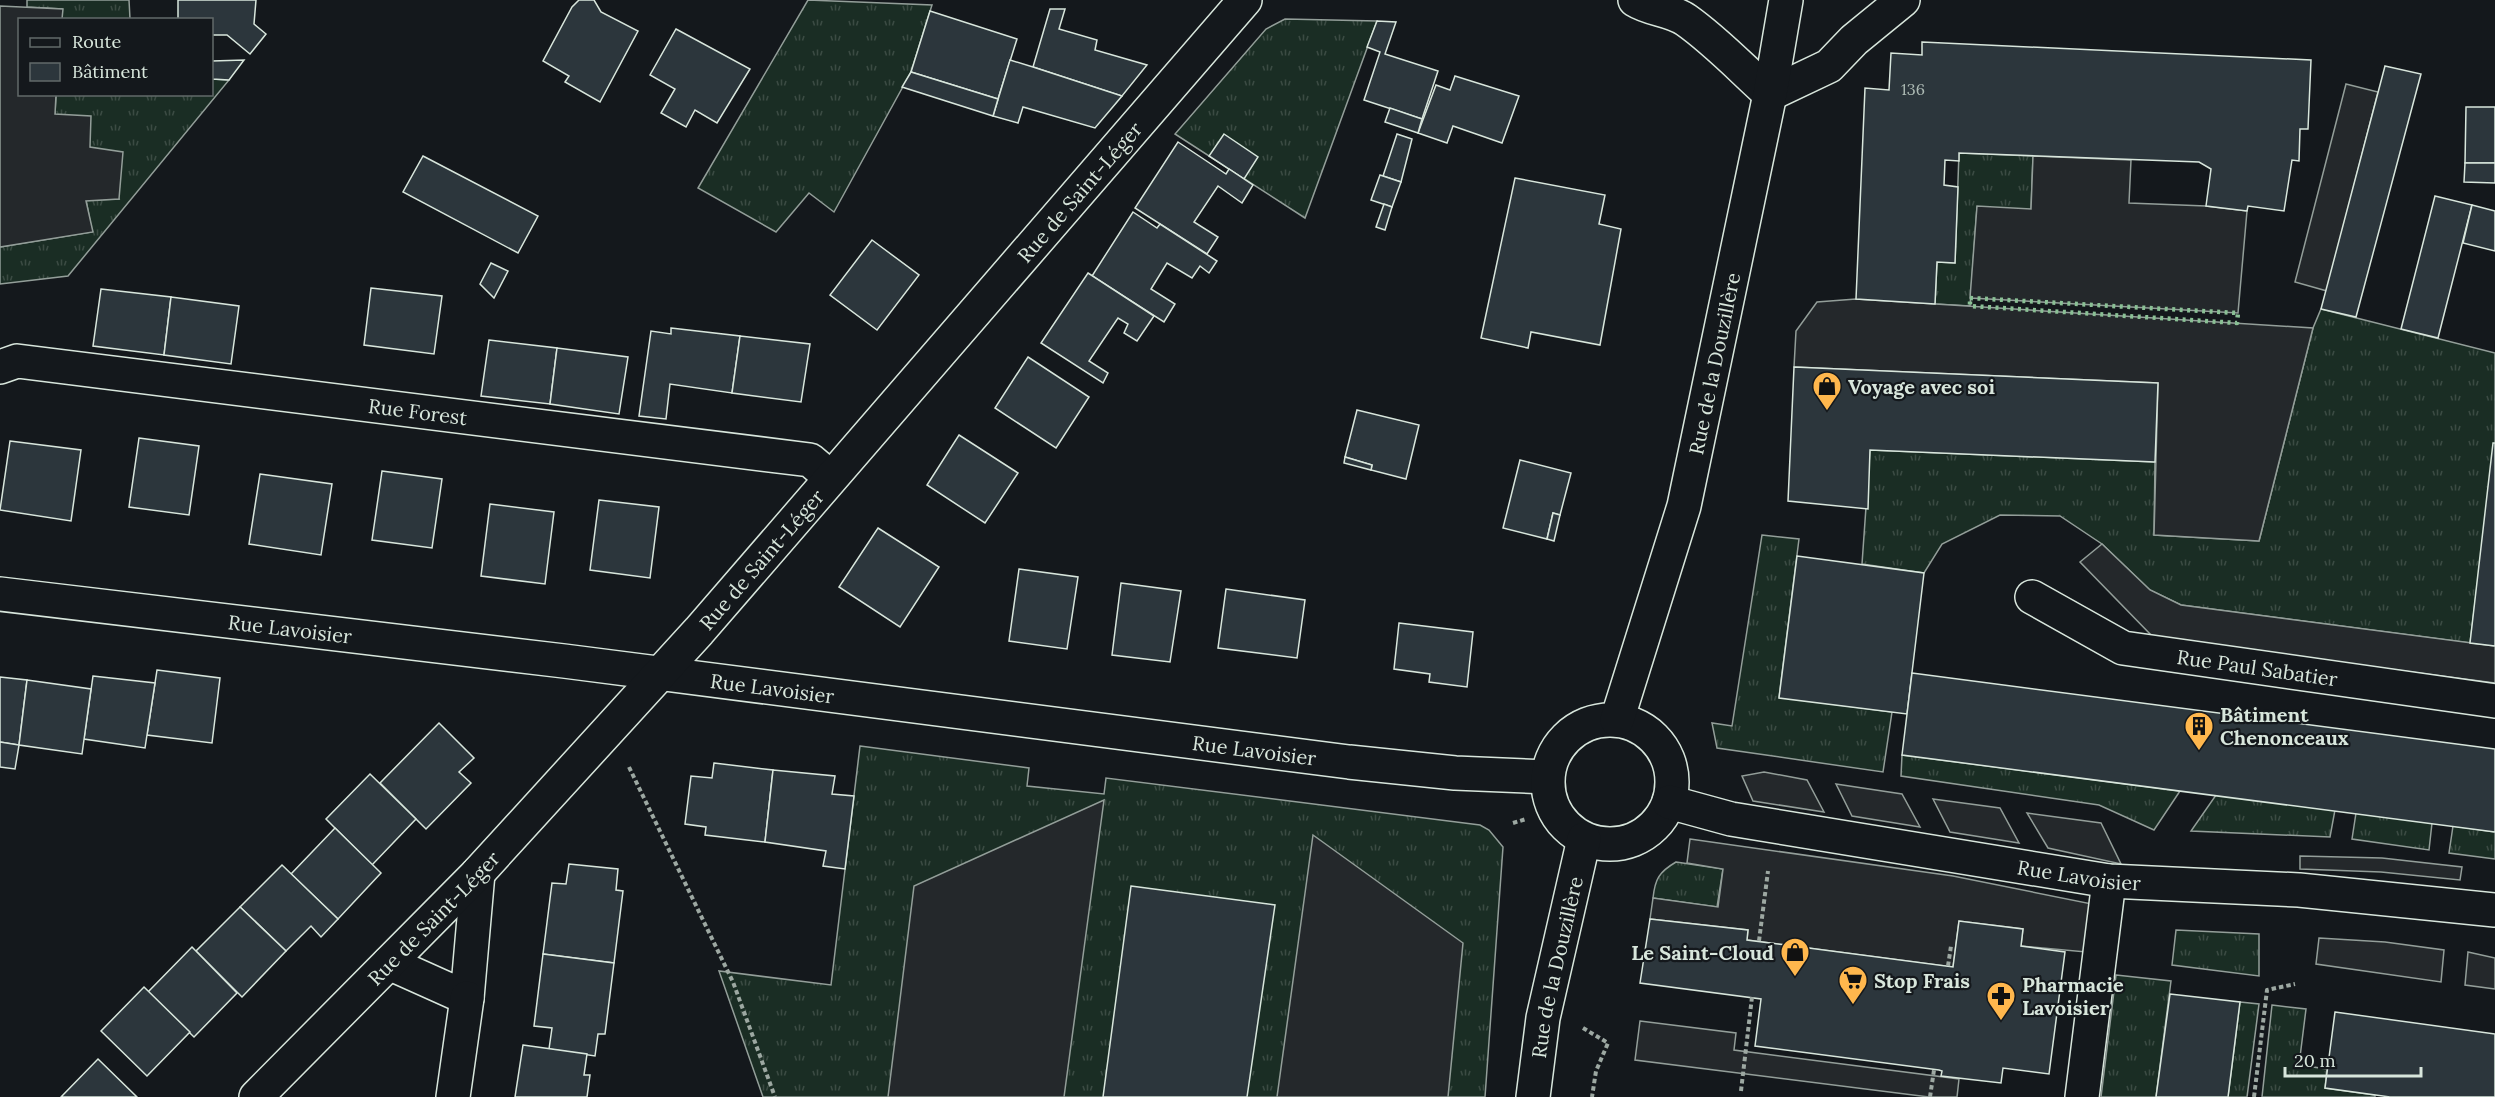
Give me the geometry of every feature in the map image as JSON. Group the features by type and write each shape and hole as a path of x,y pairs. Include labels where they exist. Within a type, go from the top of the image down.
{"street":[{"name":"Rue de Saint-Léger","path":"256,1097 478,873 659,674 1245,0"},
{"path":"1635,0 1646,7 1666,11 1684,19 1770,94 1829,66 1854,40 1903,0"},
{"name":"Rue de la Douzillère","path":"1617,720 1684,506 1770,94 1786,0"},
{"name":"Rue Forest","path":"0,367 17,361 28,362 810,460 830,477"},
{"name":"Rue Lavoisier","path":"0,594 659,674 1349,762 1455,773 1547,777"},
{"name":"Rue Paul Sabatier","path":"2032,597 2123,648 2495,701"},
{"path":"1617,720 1636,725 1654,737 1665,754 1671,773 1669,802 1653,827 1627,842 1598,843 1584,839 1562,822 1548,794 1547,777 1552,757 1563,741 1579,727 1597,721 1617,720"},
{"name":"Rue Lavoisier","path":"1669,802 1731,819 2109,881 2299,890 2495,910"},
{"name":"Rue de la Douzillère","path":"1533,1097 1543,1018 1584,839"},
{"path":"453,1097 467,998 478,873"},
{"path":"2082,1097 2109,881"},
{"path":"388,963 467,998"}],"path":[{"path":"626,761 733,982 775,1097"},
{"path":"1759,941 1768,871"},
{"path":"1948,966 1951,946"},
{"path":"2254,1097 2267,990 2295,984"},
{"path":"1741,1090 1752,997"},
{"path":"1585,1028 1608,1043 1596,1071 1592,1097"},
{"path":"1930,1097 1934,1070"}],"green space":[{"path":"27,0 129,0 130,18 62,18 62,9 27,7"},
{"path":"808,0 932,5 911,72 834,212 809,193 776,232 698,188"},
{"path":"1285,19 1377,21 1305,218 1175,134 1266,29"},
{"path":"213,79 229,80 68,276 0,284 0,247 92,232 86,200 119,199 90,147 55,114 56,96 213,96"},
{"path":"1959,153 2033,156 2031,210 1977,207 1970,306 1935,304 1937,262 1955,263"},
{"path":"2321,309 2495,353 2495,443 2470,643 2181,605 2150,590 2102,544 2060,516 2000,515 1942,544 1924,573 1862,564 1870,450 2155,462 2154,535 2259,541 2313,328"},
{"path":"1762,535 1799,539 1779,697 1892,712 1883,772 1717,748 1712,723 1732,726"},
{"path":"860,746 1029,768 1027,786 1104,794 1106,778 1480,825 1489,830 1503,847 1485,1097 763,1097 719,971 831,985"},
{"path":"1902,755 2180,791 2154,830 2099,805 1901,776"},
{"path":"2216,795 2335,810 2330,837 2191,831"},
{"path":"2356,813 2432,823 2429,850 2352,839"},
{"path":"2453,826 2495,832 2495,859 2449,853"},
{"path":"1676,862 1723,869 1717,907 1653,898 1659,877"},
{"path":"2176,930 2259,934 2259,976 2172,965"},
{"path":"2116,975 2171,981 2156,1097 2101,1097"},
{"path":"2240,1002 2259,1004 2247,1097 2228,1097"},
{"path":"2272,1005 2306,1009 2299,1065 2327,1069 2325,1088 2375,1095 2375,1097 2262,1097"}],"shaded area":[{"path":"0,6 63,9 62,18 18,18 18,96 56,96 55,114 91,116 90,147 123,152 119,199 86,201 93,232 0,247"},
{"path":"2346,84 2378,92 2327,291 2295,282"},
{"path":"2033,156 2131,160 2129,203 2206,206 2247,211 2238,313 1970,298 1977,206 2031,209"},
{"path":"1856,299 2313,328 2259,541 2154,535 2158,383 1794,367 1796,331 1817,302"},
{"path":"2102,544 2150,590 2181,605 2495,646 2495,683 2154,638 2080,562"},
{"path":"1764,772 1807,780 1824,812 1753,801 1742,776"},
{"path":"1836,784 1902,794 1920,827 1852,816"},
{"path":"1933,799 2000,808 2019,843 1950,832"},
{"path":"1104,800 1064,1097 888,1097 914,886"},
{"path":"2027,813 2101,823 2121,864 2048,848"},
{"path":"1313,835 1463,943 1448,1097 1277,1097"},
{"path":"1690,839 1953,876 2092,904 2086,952 2021,946 2023,929 1959,921 1953,967 1747,940 1748,930 1650,919 1653,898 1718,907 1723,869 1687,863"},
{"path":"2300,856 2382,858 2462,867 2460,880 2381,872 2300,869"},
{"path":"2319,938 2385,942 2444,950 2441,982 2316,964"},
{"path":"2468,952 2495,958 2495,989 2465,985"},
{"path":"1640,1021 1736,1033 1734,1050 1959,1079 1957,1097 1929,1097 1635,1060"}],"building":[{"path":"178,0 256,0 254,24 266,34 250,54 227,35 213,35 213,18 178,18"},
{"path":"579,0 594,0 601,12 638,31 600,102 565,82 569,76 543,61 572,7"},
{"path":"1050,9 1065,9 1059,29 1097,40 1095,50 1147,65 1122,96 1033,67"},
{"path":"930,11 1017,39 998,99 911,72"},
{"path":"1377,21 1396,22 1385,54 1438,71 1422,119 1364,100 1380,52 1367,47"},
{"path":"676,29 750,69 717,123 695,110 686,127 661,113 675,89 650,75"},
{"path":"1922,42 2311,60 2308,129 2300,129 2299,161 2292,160 2284,211 2248,206 2247,211 2206,206 2211,169 2199,162 1959,153 1959,161 1945,160 1944,185 1958,187 1955,263 1937,262 1935,304 1856,299 1865,88 1889,90 1891,53 1922,55"},
{"path":"244,60 229,80 213,79 213,61"},
{"path":"1010,60 1122,96 1095,128 1023,107 1018,123 993,116"},
{"path":"2385,66 2421,74 2356,317 2321,309"},
{"path":"911,72 998,99 993,116 902,87"},
{"path":"1455,76 1519,96 1502,143 1453,126 1447,143 1418,133 1436,85 1450,90"},
{"path":"2466,107 2495,107 2495,163 2465,163"},
{"path":"1390,108 1422,119 1418,133 1385,122"},
{"path":"1224,134 1258,157 1244,179 1209,156"},
{"path":"1397,134 1412,139 1401,182 1383,176"},
{"path":"1178,142 1226,174 1229,169 1253,185 1242,203 1218,186 1194,222 1218,237 1207,254 1135,208"},
{"path":"423,156 538,216 518,253 403,192"},
{"path":"2465,163 2495,163 2495,183 2464,182"},
{"path":"1380,175 1401,182 1392,207 1371,200"},
{"path":"1515,178 1605,195 1599,224 1621,229 1600,345 1531,332 1528,348 1481,338"},
{"path":"2435,196 2472,205 2438,338 2401,329"},
{"path":"1384,204 1392,207 1385,230 1376,227"},
{"path":"2472,205 2495,211 2495,251 2463,243"},
{"path":"1133,212 1157,228 1160,224 1217,261 1209,273 1200,266 1192,278 1167,263 1151,289 1175,304 1164,322 1092,276"},
{"path":"872,240 919,275 877,330 830,295"},
{"path":"491,263 508,271 494,298 480,284"},
{"path":"1088,273 1154,316 1137,341 1124,333 1128,324 1118,318 1089,361 1108,373 1103,383 1041,343"},
{"path":"371,288 442,296 434,354 364,345"},
{"path":"101,289 171,297 164,355 93,346"},
{"path":"171,297 239,306 231,364 164,355"},
{"path":"671,328 740,336 732,393 670,384 666,419 639,416 651,331 671,334"},
{"path":"740,336 810,344 801,402 732,393"},
{"path":"489,340 557,348 550,404 481,396"},
{"path":"557,348 628,357 619,414 550,404"},
{"path":"1028,357 1089,397 1056,448 995,408"},
{"path":"1794,367 2158,383 2155,462 1870,450 1868,509 1788,501"},
{"path":"1357,410 1419,425 1406,479 1371,470 1372,465 1345,457"},
{"path":"959,435 1018,473 985,523 927,485"},
{"path":"139,438 199,446 189,515 129,507"},
{"path":"10,441 81,450 71,521 0,510"},
{"path":"2493,443 2495,443 2495,646 2470,643"},
{"path":"1345,457 1372,465 1371,470 1344,463"},
{"path":"1520,460 1571,473 1560,515 1553,513 1547,539 1503,528"},
{"path":"382,471 442,479 432,548 372,540"},
{"path":"260,474 332,484 321,555 249,544"},
{"path":"599,500 659,507 650,578 590,570"},
{"path":"490,504 554,512 545,584 481,576"},
{"path":"1553,513 1560,515 1554,541 1547,539"},
{"path":"878,528 939,567 900,627 839,587"},
{"path":"1797,556 1924,573 1907,714 1779,698"},
{"path":"1019,569 1078,577 1067,649 1009,641"},
{"path":"1121,583 1181,591 1170,662 1112,655"},
{"path":"1226,589 1305,600 1297,658 1218,648"},
{"path":"1399,623 1473,632 1467,687 1429,682 1430,674 1394,669"},
{"path":"157,670 220,678 212,743 147,735"},
{"name":"Bâtiment Chenonceaux","path":"1912,673 2495,749 2495,832 1902,755"},
{"path":"93,676 155,683 145,748 84,739"},
{"path":"0,677 27,680 19,745 0,742"},
{"path":"27,680 91,689 82,754 19,745"},
{"path":"439,723 474,758 459,772 471,783 426,829 380,783"},
{"path":"0,742 19,745 15,769 0,767"},
{"path":"714,763 773,770 765,842 705,835 706,827 685,824 691,776 712,778"},
{"path":"773,770 835,776 832,794 854,796 845,869 823,866 826,851 765,842"},
{"path":"370,774 416,819 372,865 326,819"},
{"path":"335,828 381,873 338,919 291,874"},
{"path":"569,864 618,869 616,890 623,891 614,963 543,954 552,883 566,884"},
{"path":"282,865 338,919 321,937 311,926 286,951 240,907"},
{"path":"1131,886 1275,905 1247,1097 1103,1097"},
{"path":"240,907 286,951 242,997 196,951"},
{"path":"1650,919 1748,930 1747,940 1953,967 1959,921 2023,929 2021,946 2065,952 2049,1074 2003,1068 2001,1083 1941,1076 1942,1071 1939,1070 1755,1046 1761,999 1640,983"},
{"path":"192,947 237,993 194,1037 148,992"},
{"path":"543,954 614,963 605,1034 598,1034 595,1056 549,1049 552,1028 534,1026"},
{"path":"144,987 190,1032 147,1076 101,1031"},
{"path":"2170,994 2240,1002 2228,1097 2156,1097"},
{"path":"2335,1012 2495,1034 2495,1097 2390,1097 2325,1088"},
{"path":"523,1045 587,1054 584,1075 590,1075 587,1097 515,1097"},
{"path":"98,1059 137,1097 61,1097"}],"hedge":[{"path":"1970,298 2238,313 2237,323 1970,306 1970,298"}],"place":[{"name":"Voyage avec soi","path":"1827,412"},
{"name":"Bâtiment Chenonceaux","path":"2199,752"},
{"name":"Le Saint-Cloud","path":"1795,978"},
{"name":"Stop Frais","path":"1853,1006"},
{"name":"Pharmacie Lavoisier","path":"2001,1022"}]}
